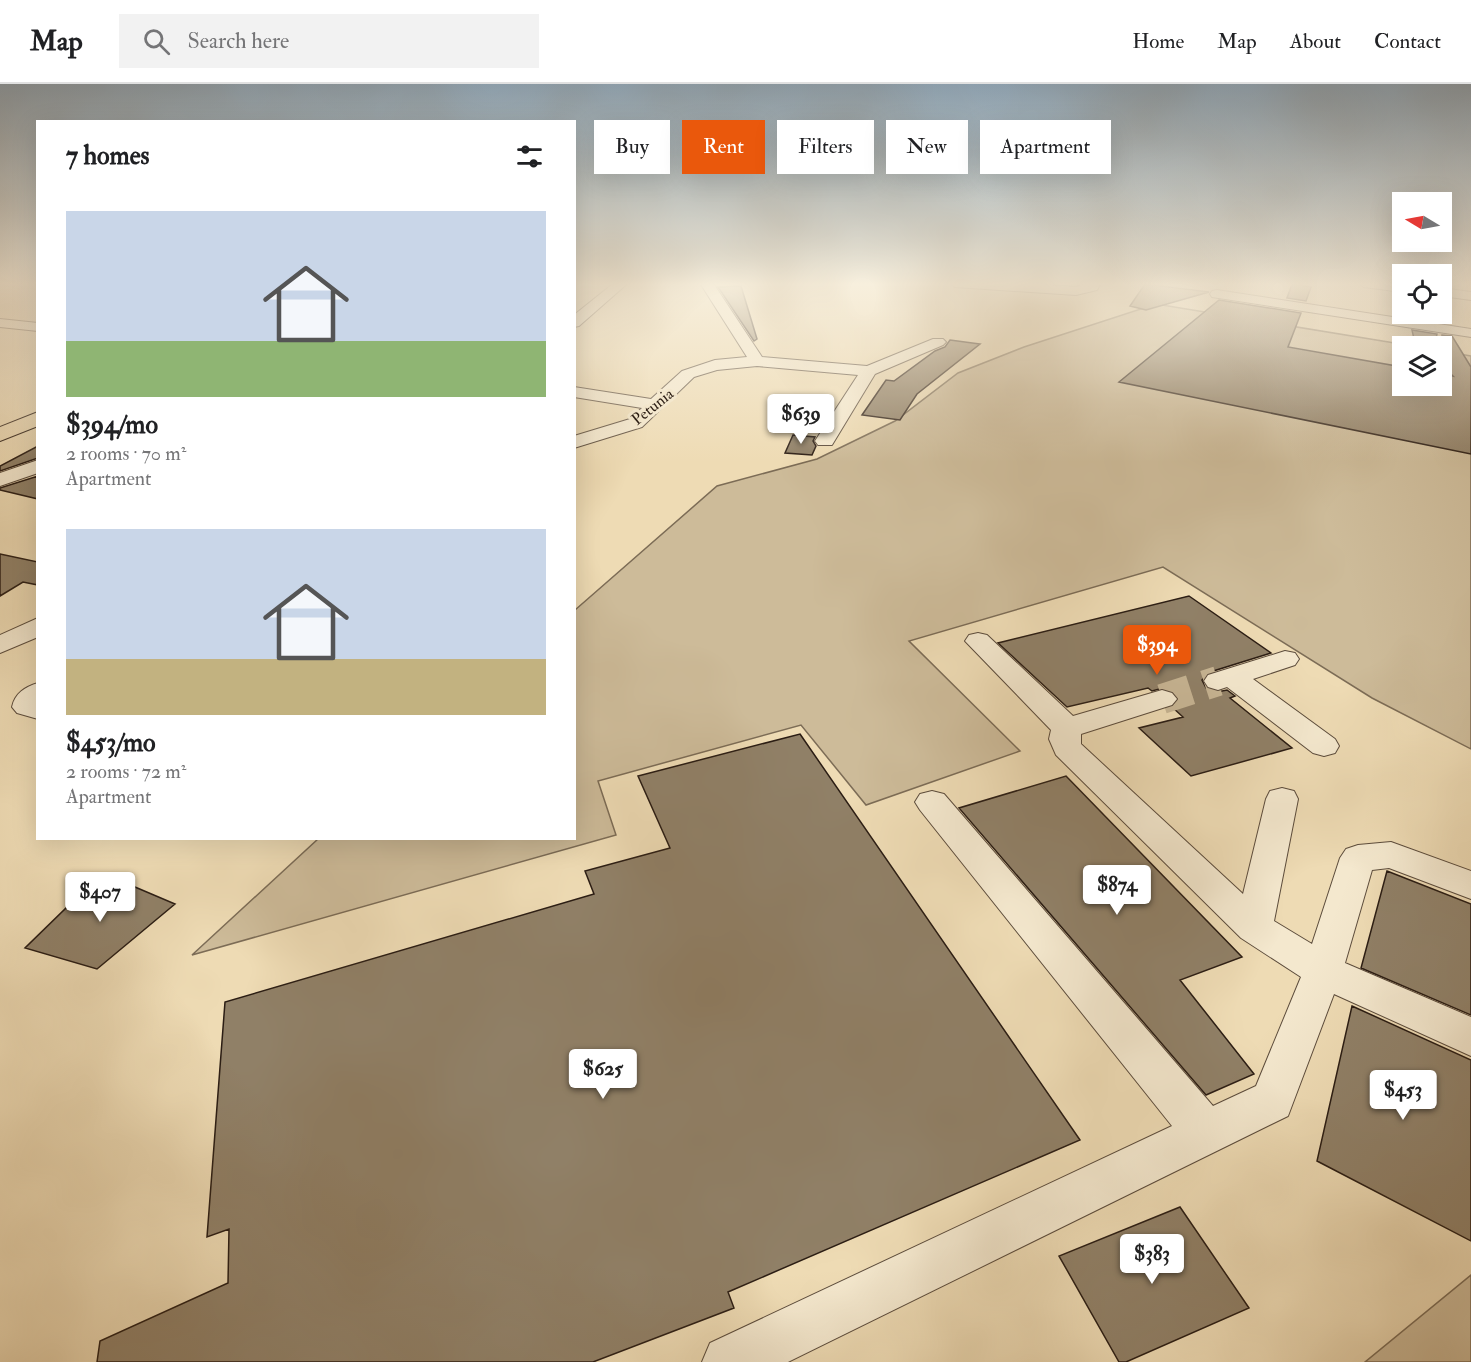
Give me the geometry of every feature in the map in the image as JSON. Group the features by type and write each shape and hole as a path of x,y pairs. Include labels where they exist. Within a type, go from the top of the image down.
{"main road":[{"path":"0,435 36,419"}],"street":[{"path":"745,343 757,361"},
{"path":"825,441 869,371 936,343"},
{"name":"Petunia","path":"576,441 636,423 688,374 715,365 757,361 869,371"},
{"path":"576,392 657,405"},
{"path":"0,480 36,467"},
{"path":"0,645 36,627"},
{"path":"978,641 1067,728"},
{"path":"1285,660 1225,679 1324,746"},
{"path":"36,693 28,699 27,707 36,709"},
{"path":"1067,728 1161,699"},
{"path":"1067,728 1064,739 1067,748 1254,927 1323,971 1471,1038"},
{"path":"1254,927 1282,799"},
{"path":"932,802 1206,1133"},
{"path":"746,1358 1272,1101 1323,971 1358,858 1391,855 1471,885"}],"shaded area":[{"path":"1037,343 1392,343 1392,396 1452,396 1452,353 1471,356 1471,749 1372,698 1163,567 909,641 1020,751 866,805 801,725 598,781 616,835 192,955 317,840 576,840 576,609 717,486 817,459 895,421 958,373"},
{"path":"1471,1275 1471,1362 1365,1362"}],"building":[{"path":"948,343 980,344 917,394 900,420 862,415 886,380 894,381 935,351 945,347"},
{"path":"1167,343 1290,343 1288,347 1392,365 1392,396 1452,396 1452,343 1456,343 1471,367 1471,454 1119,382"},
{"path":"793,435 815,437 813,441 816,446 812,455 785,453"},
{"path":"36,447 36,459 0,471 0,466"},
{"path":"36,477 36,499 0,490 0,488"},
{"path":"0,554 36,562 36,585 23,582 0,596"},
{"path":"1189,596 1271,653 1207,673 1202,680 1206,688 1217,692 1227,690 1235,696 1230,698 1292,748 1191,776 1139,728 1183,717 1172,707 1179,699 1174,692 1163,688 1152,691 1148,688 1067,707 998,643"},
{"path":"800,734 1080,1140 728,1292 734,1308 593,1362 97,1362 100,1341 228,1283 229,1229 207,1237 225,1002 594,894 585,871 670,848 638,776"},
{"path":"1066,776 1242,957 1180,980 1254,1074 1206,1095 959,808"},
{"path":"1387,871 1471,904 1471,1015 1361,968"},
{"path":"102,873 175,904 97,969 25,948"},
{"path":"1352,1006 1471,1060 1471,1241 1317,1161"},
{"path":"1180,1207 1249,1308 1126,1362 1119,1362 1059,1256"}],"tunnel":[{"path":"1162,699 1218,681"}]}
